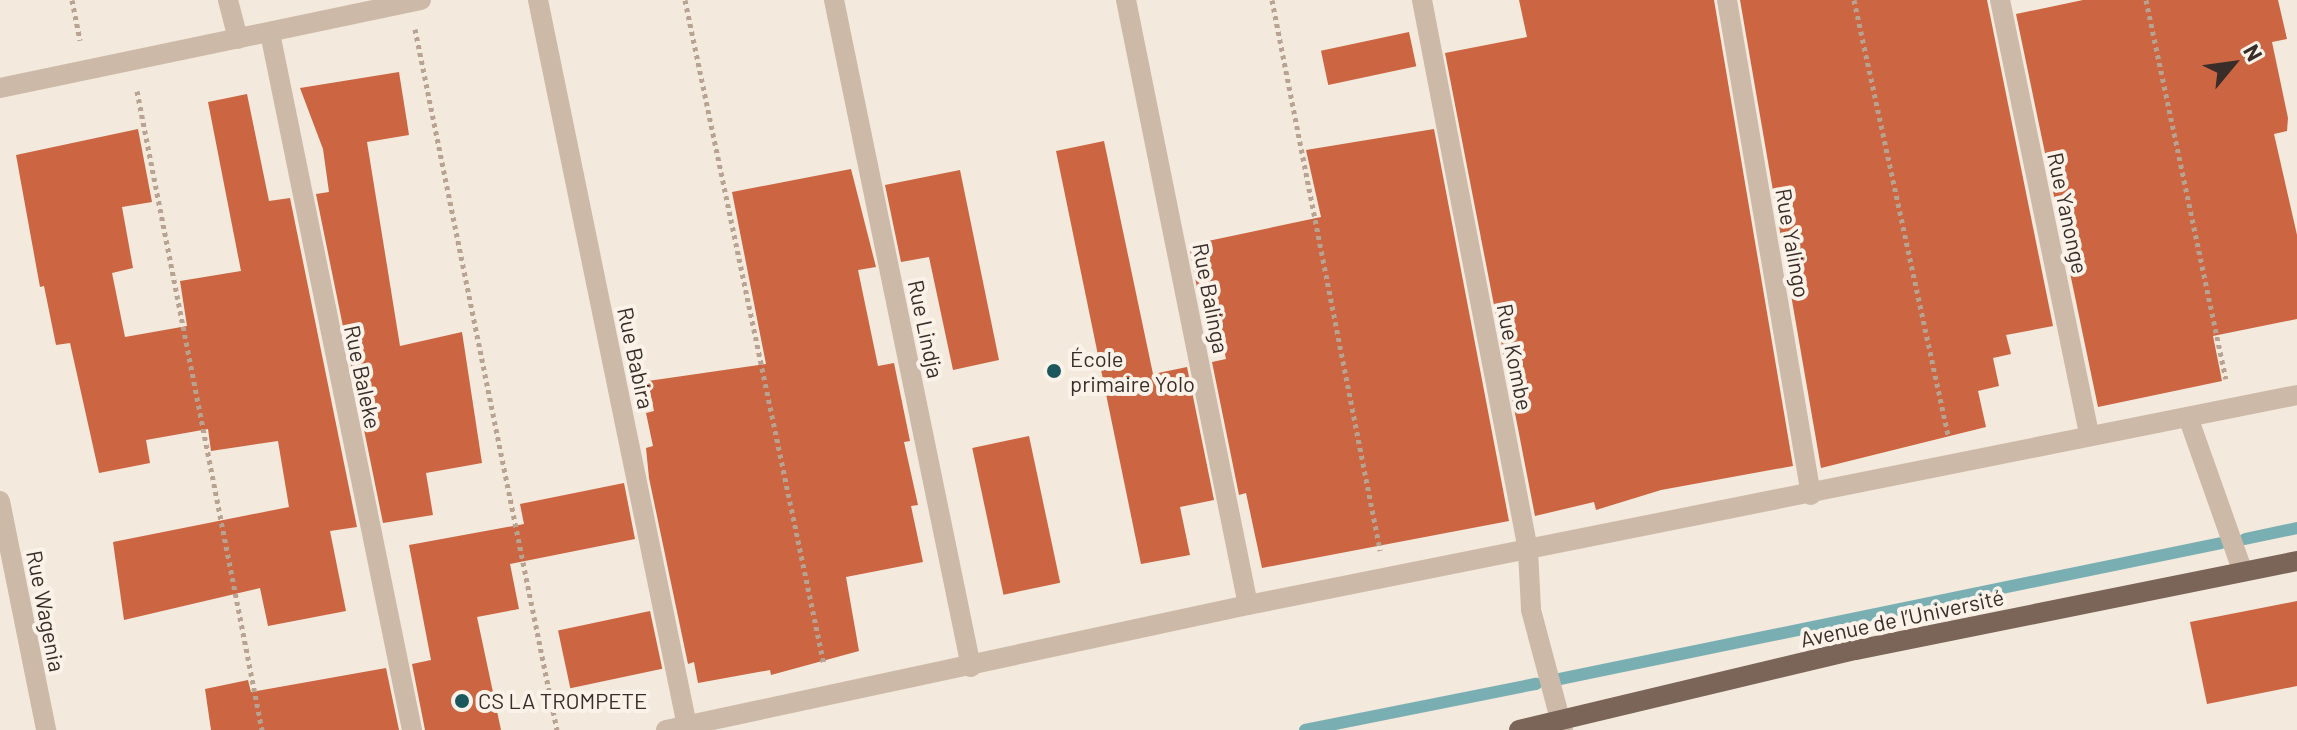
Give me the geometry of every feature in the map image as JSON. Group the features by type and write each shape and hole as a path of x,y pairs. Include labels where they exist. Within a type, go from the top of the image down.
{"main road":[{"name":"Avenue de l’Université","path":"1519,730 1561,726 1856,650 2297,561"}],"street":[{"path":"228,0 238,39"},
{"name":"Rue Babira","path":"538,0 687,726"},
{"name":"Rue Lindja","path":"834,0 971,667"},
{"name":"Rue Balinga","path":"1126,0 1248,605"},
{"name":"Rue Kombe","path":"1422,0 1528,550 1531,610 1561,726"},
{"name":"Rue Yalingo","path":"1727,0 1811,495"},
{"name":"Rue Yanonge","path":"2000,0 2089,435"},
{"path":"0,88 86,73 415,1"},
{"name":"Rue Baleke","path":"270,33 412,730"},
{"path":"666,730 971,667 1248,605 1811,495 2089,435 2297,395"},
{"path":"2188,417 2243,572"},
{"name":"Rue Wagenia","path":"0,501 46,730"}],"path":[{"path":"72,0 86,73"},
{"path":"685,0 830,694"},
{"path":"1272,0 1386,578"},
{"path":"1854,0 1954,464"},
{"path":"2146,0 2232,409"},
{"path":"415,1 557,730"},
{"path":"131,63 262,730"}],"building":[{"path":"1519,0 1714,0 1793,466 1661,490 1596,510 1594,502 1535,516 1445,53 1527,37"},
{"path":"1740,0 1987,0 2053,326 2006,335 2011,354 1993,358 1999,386 1978,391 1986,427 1821,468"},
{"path":"2083,0 2278,0 2287,39 2272,42 2288,118 2287,131 2274,134 2297,235 2297,319 2213,336 2222,381 2098,407 2016,14"},
{"path":"1409,32 1416,66 1328,85 1321,51"},
{"path":"399,72 409,135 367,142 400,346 462,332 482,463 426,473 433,515 383,523 316,194 329,192 323,149 300,88"},
{"path":"247,94 269,201 290,198 357,527 330,531 346,611 268,626 260,588 124,620 113,542 289,507 278,441 211,451 208,429 146,440 150,463 99,473 70,343 56,345 44,286 40,287 16,155 138,129 152,202 122,207 133,268 112,273 125,337 187,326 180,281 241,271 208,102"},
{"path":"1434,129 1509,521 1262,568 1246,493 1239,495 1212,362 1226,359 1211,285 1197,288 1189,245 1321,217 1306,150"},
{"path":"1104,141 1153,374 1187,367 1214,500 1180,507 1190,555 1141,564 1056,151"},
{"path":"851,169 876,267 858,270 878,366 894,363 910,441 904,442 918,505 911,506 923,562 846,577 859,651 771,675 770,670 698,683 694,662 688,664 649,478 646,448 653,446 646,413 654,411 648,381 766,364 732,192"},
{"path":"960,170 999,360 953,370 929,257 901,262 885,185"},
{"path":"1029,436 1060,583 1003,595 972,448"},
{"path":"624,483 635,539 510,564 519,609 477,617 501,730 425,730 412,664 431,660 409,545 524,524 520,504"},
{"path":"2297,601 2297,686 2207,704 2190,622"},
{"path":"650,611 662,669 570,688 558,631"},
{"path":"386,668 399,730 211,730 205,689 248,680 251,692"}],"waterway":[{"path":"2245,539 2297,528"},
{"path":"1550,681 2221,543"},
{"path":"1305,730 1536,684"}],"place":[{"name":"École primaire Yolo","path":"1054,371"},
{"name":"CS LA TROMPETE","path":"462,701"}]}
